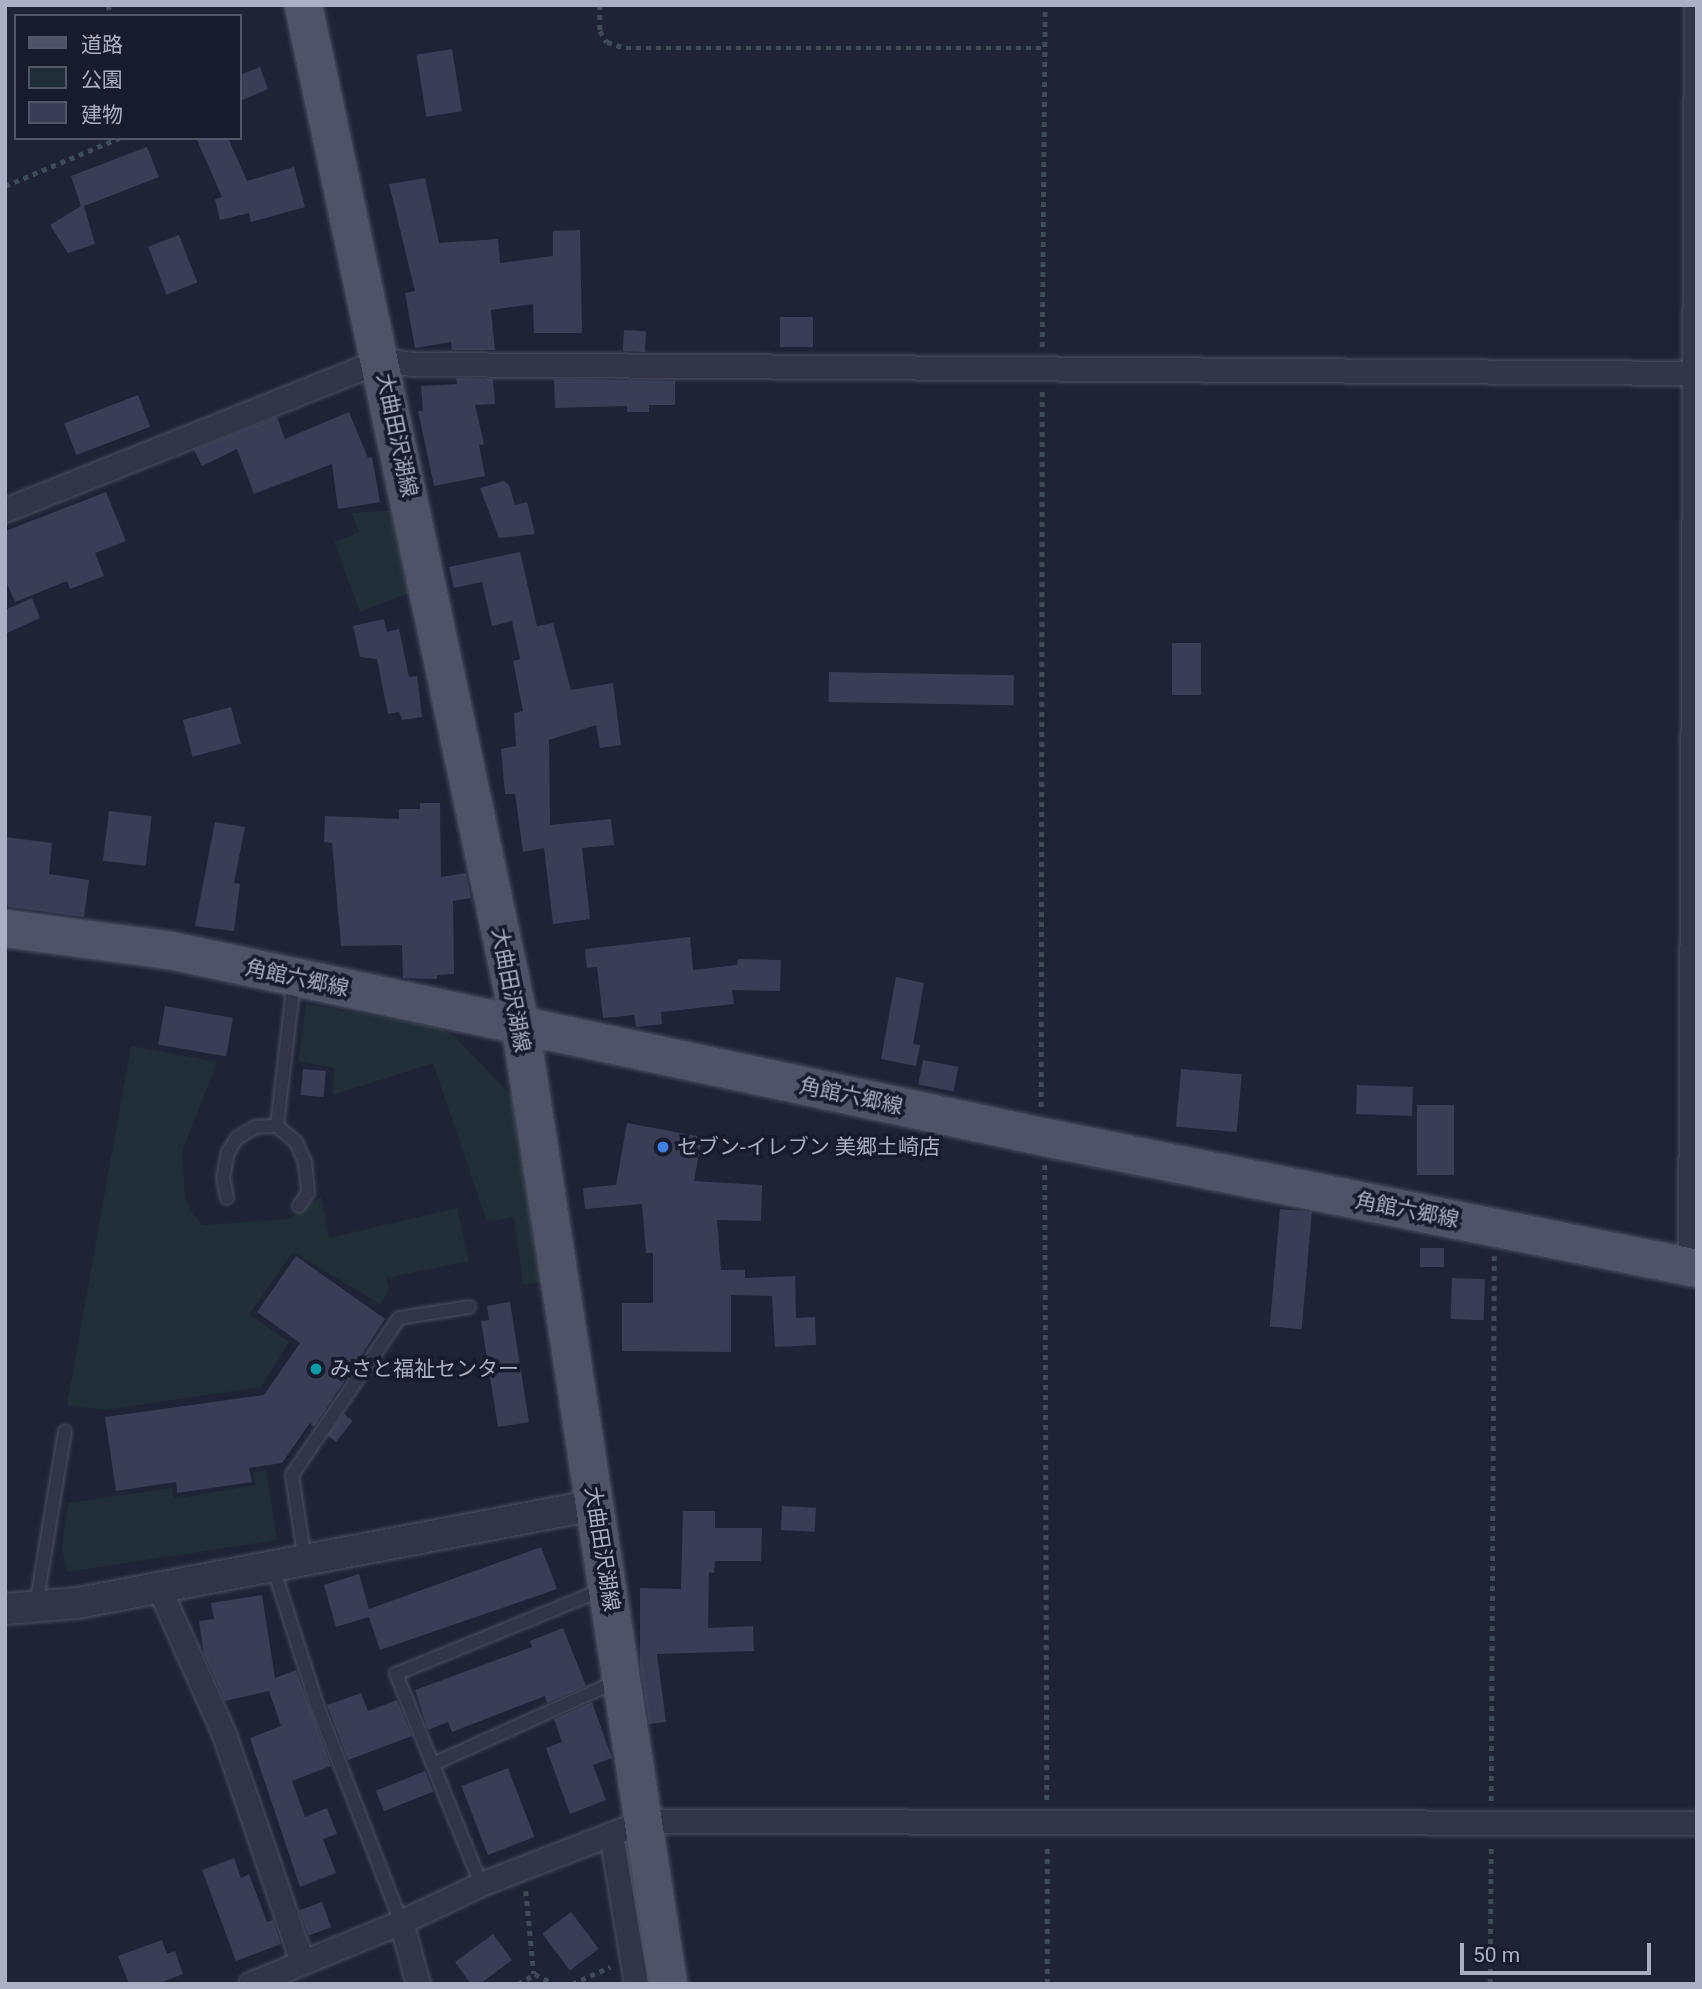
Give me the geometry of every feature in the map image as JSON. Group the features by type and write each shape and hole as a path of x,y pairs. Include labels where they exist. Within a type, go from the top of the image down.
{"main road":[{"name":"大曲田沢湖線","path":"303,5 381,360 520,1026 622,1680 627,1827 668,1984"},
{"name":"角館六郷線","path":"5,928 170,950 1043,1136 1693,1268"}],"street":[{"path":"1693,1268 1696,5"},
{"path":"5,510 381,360 413,364 1042,366 1696,373"},
{"path":"5,1609 36,1607 159,1588 595,1505"},
{"path":"159,1588 224,1734 302,1962"},
{"path":"250,1984 401,1922 481,1884 627,1827 1048,1821 1697,1823"},
{"path":"627,1827 632,1958 636,1984"},
{"path":"401,1922 418,1984"}],"lane":[{"path":"277,1126 295,977"},
{"path":"227,1198 223,1178 228,1152 237,1138 255,1127 277,1126 296,1142 305,1162 307,1193 299,1206"},
{"path":"305,1560 292,1475 399,1318 469,1307"},
{"path":"36,1607 65,1431"},
{"path":"273,1566 317,1705 401,1922"},
{"path":"481,1884 396,1674 608,1588"},
{"path":"433,1764 622,1680"}],"path":[{"path":"600,5 600,31 607,41 626,48 1045,48"},
{"path":"1045,5 1042,366 1047,1984"},
{"path":"5,186 114,140"},
{"path":"1490,1984 1494,1227"},
{"path":"523,1868 534,1974"},
{"path":"572,1984 632,1958"},
{"path":"518,1984 534,1974"},
{"path":"534,1974 555,1984"}],"green space":[{"path":"393,510 409,593 360,612 334,542 359,532 352,513"},
{"path":"306,1004 437,1027 455,1037 512,1096 543,1282 523,1285 514,1217 487,1222 433,1063 333,1095 334,1068 298,1061"},
{"path":"131,1046 217,1062 182,1151 185,1197 190,1211 203,1225 289,1219 321,1197 329,1238 457,1208 469,1261 386,1278 389,1290 380,1304 293,1252 249,1314 289,1342 261,1387 105,1410 67,1405"},
{"path":"266,1470 277,1540 67,1572 62,1548 68,1503 172,1488 174,1499 255,1485 253,1472"}],"building":[{"path":"452,49 462,111 426,117 416,55"},
{"path":"260,67 268,89 242,100 242,74"},
{"path":"197,140 229,140 247,181 294,167 305,207 251,222 249,213 220,220 215,199 222,197"},
{"path":"147,147 159,177 84,206 95,244 68,253 50,225 81,206 71,176"},
{"path":"425,178 439,243 498,239 500,263 553,256 553,231 580,230 582,333 534,333 533,304 491,310 495,350 452,350 451,342 415,348 405,293 415,291 389,184"},
{"path":"179,235 197,283 166,294 148,247"},
{"path":"780,317 813,317 813,347 780,347"},
{"path":"624,330 646,331 645,352 623,351"},
{"path":"456,378 493,379 495,404 475,405 484,444 479,445 485,476 434,486 418,411 423,411 421,386 457,384"},
{"path":"554,379 675,381 675,405 649,405 649,412 627,412 627,406 555,408"},
{"path":"138,395 150,427 76,455 64,423"},
{"path":"349,412 368,458 372,457 380,502 338,509 332,464 254,494 237,449 202,466 194,450 277,417 285,439"},
{"path":"504,481 509,485 515,505 527,502 535,534 499,538 480,488"},
{"path":"106,492 126,541 95,553 104,576 70,589 67,581 15,602 5,579 5,531"},
{"path":"520,552 537,626 553,623 571,690 613,683 621,745 600,748 596,725 549,740 550,825 611,819 614,845 582,848 590,919 553,924 544,848 523,852 515,794 505,794 501,749 516,746 514,713 523,711 513,661 520,659 512,621 492,626 482,582 454,588 449,567"},
{"path":"32,598 40,618 5,634 5,610"},
{"path":"384,619 387,632 399,629 409,677 417,676 422,717 402,720 399,712 388,714 377,659 360,657 353,626"},
{"path":"1172,643 1201,643 1201,695 1172,695"},
{"path":"829,672 1014,675 1013,705 828,702"},
{"path":"231,707 241,744 193,757 183,720"},
{"path":"420,803 440,803 441,877 466,873 471,898 453,901 454,974 437,975 437,979 403,978 402,945 341,946 332,843 324,842 325,816 399,819 399,809 420,809"},
{"path":"109,811 152,816 146,866 103,861"},
{"path":"215,822 245,827 234,883 240,884 234,931 195,926"},
{"path":"5,837 52,843 49,874 89,880 84,917 9,907 5,902"},
{"path":"690,937 693,970 737,965 738,959 781,960 780,991 732,990 734,1004 661,1012 662,1024 636,1027 634,1015 603,1018 597,967 587,968 585,949"},
{"path":"896,977 924,983 913,1044 920,1045 916,1066 881,1059"},
{"path":"165,1006 233,1018 226,1056 158,1044"},
{"path":"923,1060 958,1067 954,1091 918,1085"},
{"path":"303,1069 326,1071 324,1097 301,1095"},
{"path":"1181,1069 1242,1074 1237,1132 1176,1127"},
{"path":"1357,1085 1413,1087 1412,1116 1356,1114"},
{"path":"1417,1105 1454,1105 1454,1175 1417,1175"},
{"path":"627,1123 702,1137 694,1181 762,1185 761,1221 717,1220 721,1270 745,1270 745,1278 795,1276 796,1318 815,1317 816,1345 775,1347 772,1296 731,1295 731,1352 622,1351 622,1303 653,1303 653,1253 646,1253 642,1204 585,1209 583,1188 616,1185"},
{"path":"1280,1209 1312,1212 1302,1329 1270,1327"},
{"path":"1420,1248 1444,1248 1444,1267 1420,1267"},
{"name":"みさと福祉センター","path":"296,1256 385,1319 314,1427 310,1423 282,1463 249,1468 252,1482 177,1493 176,1482 116,1491 105,1417 264,1395 300,1343 257,1312"},
{"path":"1452,1278 1485,1279 1484,1320 1451,1319"},
{"path":"510,1302 529,1422 498,1427 481,1321 489,1320 487,1306"},
{"path":"344,1414 353,1421 336,1442 327,1435"},
{"path":"782,1506 816,1508 815,1532 781,1530"},
{"path":"683,1511 715,1511 715,1528 762,1528 761,1561 715,1561 714,1573 709,1572 708,1628 753,1626 754,1651 657,1654 666,1722 649,1724 640,1665 640,1588 681,1589"},
{"path":"541,1547 557,1589 380,1650 369,1617 336,1627 324,1585 359,1574 369,1609"},
{"path":"262,1595 275,1678 296,1670 331,1766 292,1781 305,1817 327,1808 337,1834 323,1839 336,1873 300,1887 250,1738 281,1726 269,1691 225,1701 204,1654 199,1621 214,1619 211,1603"},
{"path":"563,1628 586,1686 547,1703 545,1696 452,1732 448,1722 428,1730 415,1690 532,1647 530,1641"},
{"path":"361,1693 368,1711 397,1700 412,1736 348,1760 327,1705"},
{"path":"592,1702 612,1758 593,1765 606,1800 570,1814 546,1748 562,1742 554,1719"},
{"path":"508,1768 535,1837 488,1855 461,1786"},
{"path":"425,1771 433,1791 384,1811 376,1791"},
{"path":"234,1858 241,1878 249,1874 267,1922 273,1920 281,1944 236,1961 202,1870"},
{"path":"322,1902 331,1927 309,1936 299,1910"},
{"path":"571,1912 599,1949 570,1970 542,1934"},
{"path":"493,1934 512,1960 480,1984 471,1984 455,1962"},
{"path":"162,1940 167,1954 175,1951 183,1974 157,1984 129,1984 118,1956"}],"place":[{"name":"セブン-イレブン 美郷土崎店","path":"663,1147"},
{"name":"みさと福祉センター","path":"316,1369"}]}
